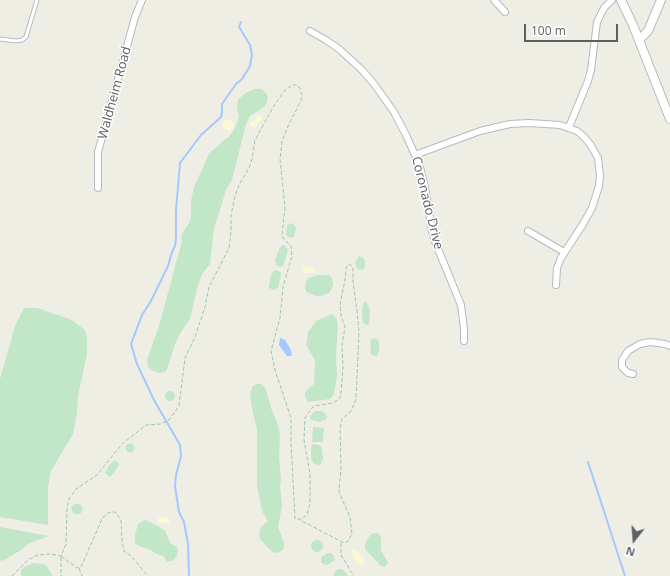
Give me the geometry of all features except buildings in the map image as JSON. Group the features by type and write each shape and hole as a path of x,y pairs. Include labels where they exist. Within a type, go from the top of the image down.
{"street":[{"name":"Waldheim Road","path":"98,188 98,152 135,17 142,0"},
{"path":"494,0 505,12"},
{"path":"569,127 591,70 597,22 604,8 612,0"},
{"path":"621,0 639,40 670,119"},
{"path":"639,40 648,32 661,0"},
{"name":"Coronado Drive","path":"310,31 338,49 362,70 374,84 394,112 416,155 425,187 434,238 461,305 464,341"},
{"path":"416,155 468,135 499,126 549,123 569,127 584,137 598,158 600,176 598,192 592,208 583,224 564,252 557,268 556,285"},
{"path":"528,231 564,252"},
{"path":"633,374 628,373 622,367 622,360 628,351 640,344 650,342 670,346"}],"lane":[{"path":"0,39 16,41 22,40 26,37 38,0"}],"path":[{"path":"61,576 61,556 66,544 67,508 76,489 97,476 122,444 141,428 146,425 161,424 170,419 179,406 185,358 195,336 205,307 209,287 231,241 232,208 239,185 249,168 255,140 275,104 289,86 296,85 302,92 301,101 289,124 282,142 280,159 285,208 282,235 291,246 292,256 283,287 280,318 271,351 275,370 291,418 295,519 301,519 307,515 310,502 310,474 304,440 305,418 314,406 333,403 340,398 343,372 342,345 345,327 340,304 346,269 349,264 353,267 353,281 359,332 356,399 351,411 342,419 340,428 341,467 338,492 350,517 352,534 345,543 301,521 301,519"},
{"path":"79,568 81,567 102,519 106,514 115,512 121,520 124,551 131,556 148,576"},
{"path":"342,542 341,555 354,576"},
{"path":"12,576 28,560 38,555 50,554 61,556 79,568 82,576"}],"green space":[{"path":"254,89 261,89 264,91 268,96 267,102 265,106 250,116 246,124 232,180 226,190 214,229 210,264 202,274 190,319 175,344 167,369 165,372 156,372 148,366 147,360 159,326 182,241 181,237 189,223 191,216 191,201 194,187 209,154 229,137 235,128 239,117 237,108 238,100 244,94"},
{"path":"291,223 296,228 294,237 291,238 287,236 286,232 287,225"},
{"path":"282,245 285,245 288,250 284,264 281,267 277,266 275,261"},
{"path":"359,256 365,260 365,267 362,270 357,269 355,262"},
{"path":"275,270 281,272 281,276 278,288 274,290 269,288 269,286 271,275"},
{"path":"319,275 329,275 332,278 333,285 329,293 316,296 306,292 306,281 308,278"},
{"path":"365,302 370,310 369,324 367,325 363,323 362,313 363,303"},
{"path":"24,308 37,308 70,319 85,330 87,338 87,354 78,396 77,414 73,434 51,471 48,487 48,525 0,517 0,379 15,326"},
{"path":"332,314 337,319 338,327 336,353 337,376 334,394 330,399 308,402 305,392 314,384 315,360 306,345 308,332 316,321"},
{"path":"375,338 378,340 379,344 377,356 372,355 371,353 370,340"},
{"path":"261,384 266,389 280,435 279,457 282,506 278,527 284,543 283,550 278,553 273,552 268,548 260,539 259,534 261,527 268,521 262,511 257,485 257,430 250,393 253,386"},
{"path":"170,391 175,396 170,401 165,396"},
{"path":"315,411 322,411 325,413 327,417 325,420 319,422 311,420 311,415"},
{"path":"313,427 324,428 323,442 312,442"},
{"path":"130,443 135,448 130,453 125,448"},
{"path":"315,444 321,446 322,449 323,458 320,465 314,464 311,459 311,447"},
{"path":"115,460 119,464 110,477 105,473 110,464"},
{"path":"77,503 81,505 83,509 81,513 77,515 73,513 71,509 73,505"},
{"path":"145,520 165,531 170,543 177,547 177,555 174,560 167,562 164,556 135,543 135,535 138,524"},
{"path":"0,527 49,536 30,543 3,561 0,560"},
{"path":"378,533 381,537 381,550 388,563 385,567 381,566 365,549 366,541 371,534"},
{"path":"317,540 321,542 323,546 321,550 317,552 313,550 311,546 313,542"},
{"path":"328,553 333,555 335,560 327,565 323,564 321,562 321,558"},
{"path":"34,563 46,565 53,576 21,576 21,570 24,567"},
{"path":"341,569 345,571 348,576 333,576 336,570"}],"sand":[{"path":"258,116 262,117 262,119 255,128 251,127 251,122"},
{"path":"228,119 232,121 234,125 232,129 228,131 224,129 222,125 224,121"},
{"path":"312,266 315,272 305,274 302,268"},
{"path":"167,516 170,521 168,524 157,522 159,518"},
{"path":"354,549 364,558 365,564 361,565 354,559 352,551"}],"water":[{"path":"280,338 285,340 292,355 287,356 281,348 279,345"}],"waterway":[{"path":"189,576 188,544 184,522 179,512 175,486 181,456 180,445 154,400 137,364 131,344 142,315 151,301 168,266 175,246 180,163 201,135 221,117 222,104 236,84 242,79 250,66 252,55 250,45 239,27 241,22"},
{"path":"588,462 625,576"}]}
